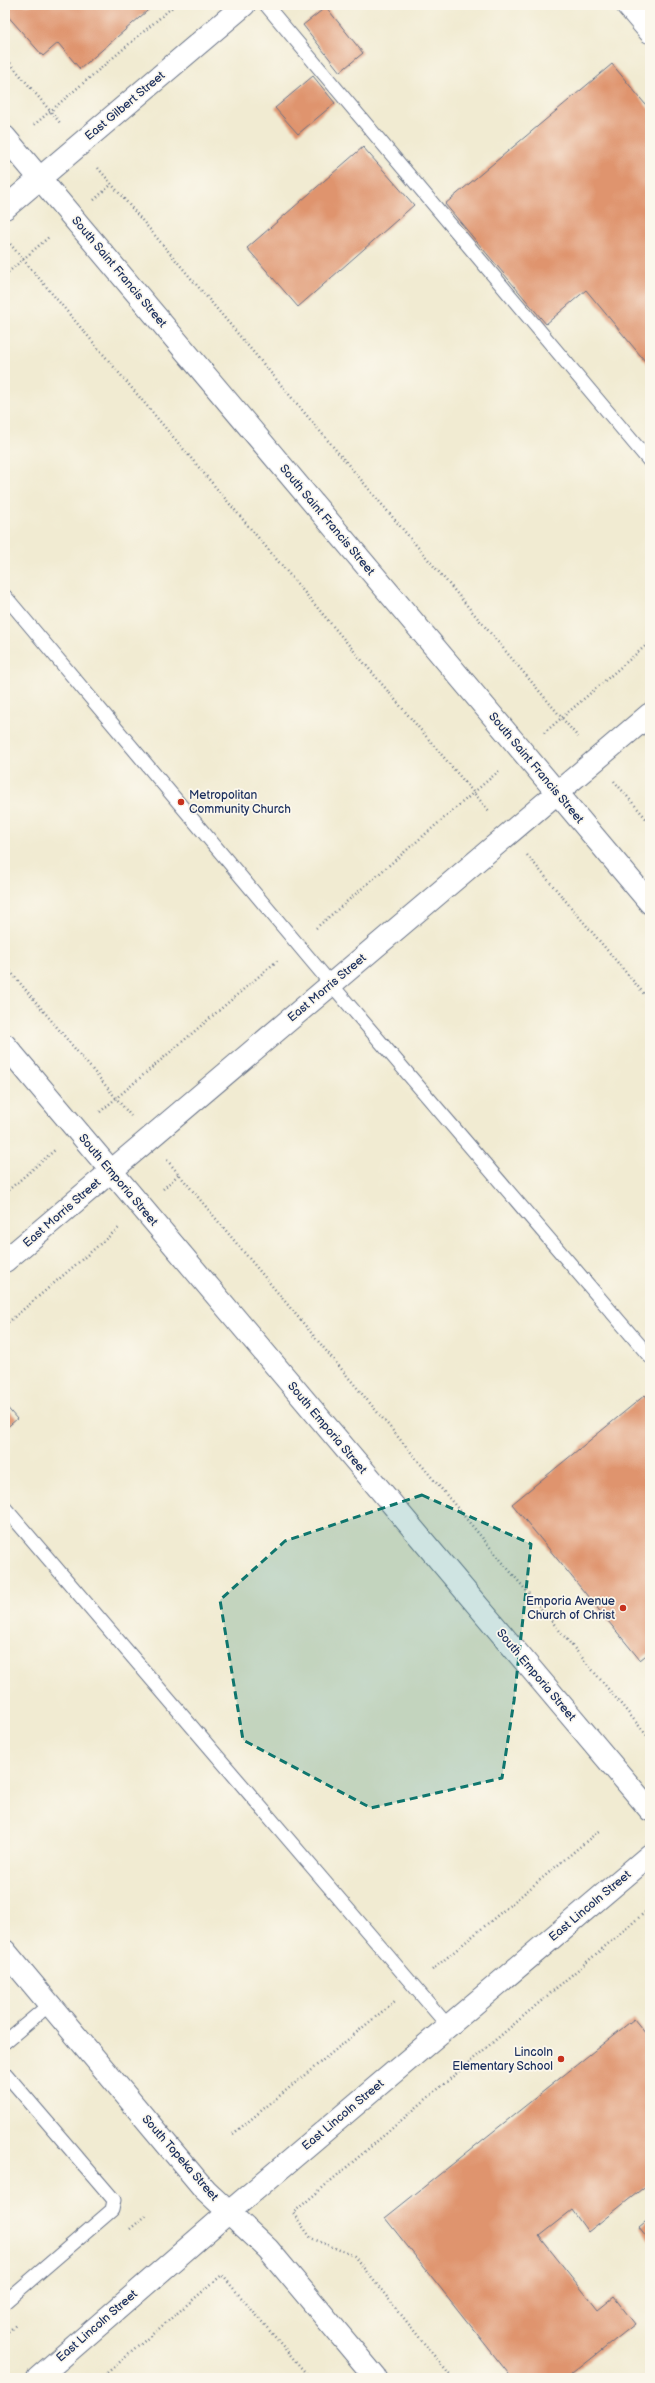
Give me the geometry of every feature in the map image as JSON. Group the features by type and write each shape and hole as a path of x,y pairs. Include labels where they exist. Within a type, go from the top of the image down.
{"street":[{"name":"East Gilbert Street","path":"5,208 244,5"},
{"path":"627,5 650,32"},
{"name":"South Saint Francis Street","path":"8,141 650,902"},
{"name":"East Morris Street","path":"5,1261 650,714"},
{"name":"South Emporia Street","path":"5,1045 650,1810"},
{"name":"East Lincoln Street","path":"38,2378 229,2212 650,1855"},
{"name":"South Topeka Street","path":"5,1951 205,2190 268,2249 376,2378"}],"lane":[{"path":"266,5 650,462"},
{"path":"5,596 297,944 650,1357"},
{"path":"5,1508 448,2026"},
{"path":"5,2042 50,2004"},
{"path":"5,2073 114,2200 112,2210 5,2302"}],"path":[{"path":"8,141 51,111 175,5"},
{"path":"5,57 650,823"},
{"path":"5,238 650,1001"},
{"path":"5,1193 650,642"},
{"path":"5,965 650,1739"},
{"path":"5,1325 179,1174"},
{"path":"452,2378 354,2256 310,2238 293,2213 650,1908"},
{"path":"101,2378 222,2275 310,2378"}],"highlighted area":[{"path":"422,1495 531,1544 514,1701 502,1778 371,1808 243,1740 220,1600 285,1541"}],"building":[{"path":"5,5 154,5 80,69 58,43 43,56 5,13"},
{"path":"326,7 363,53 340,72 303,25"},
{"path":"612,64 650,110 650,367 586,290 546,324 445,204"},
{"path":"313,76 335,103 298,134 275,108"},
{"path":"363,147 414,205 298,307 247,248"},
{"path":"645,1395 650,1401 650,1652 640,1660 512,1504"},
{"path":"5,1405 17,1419 5,1429"},
{"path":"634,2019 650,2039 650,2188 647,2185 588,2232 572,2210 539,2236 598,2310 614,2297 635,2324 567,2378 512,2378 385,2218"},
{"path":"650,2218 650,2241 639,2227"}],"place":[{"name":"Metropolitan Community Church","path":"181,802"},
{"name":"Emporia Avenue Church of Christ","path":"623,1608"},
{"name":"Lincoln Elementary School","path":"561,2059"}]}
